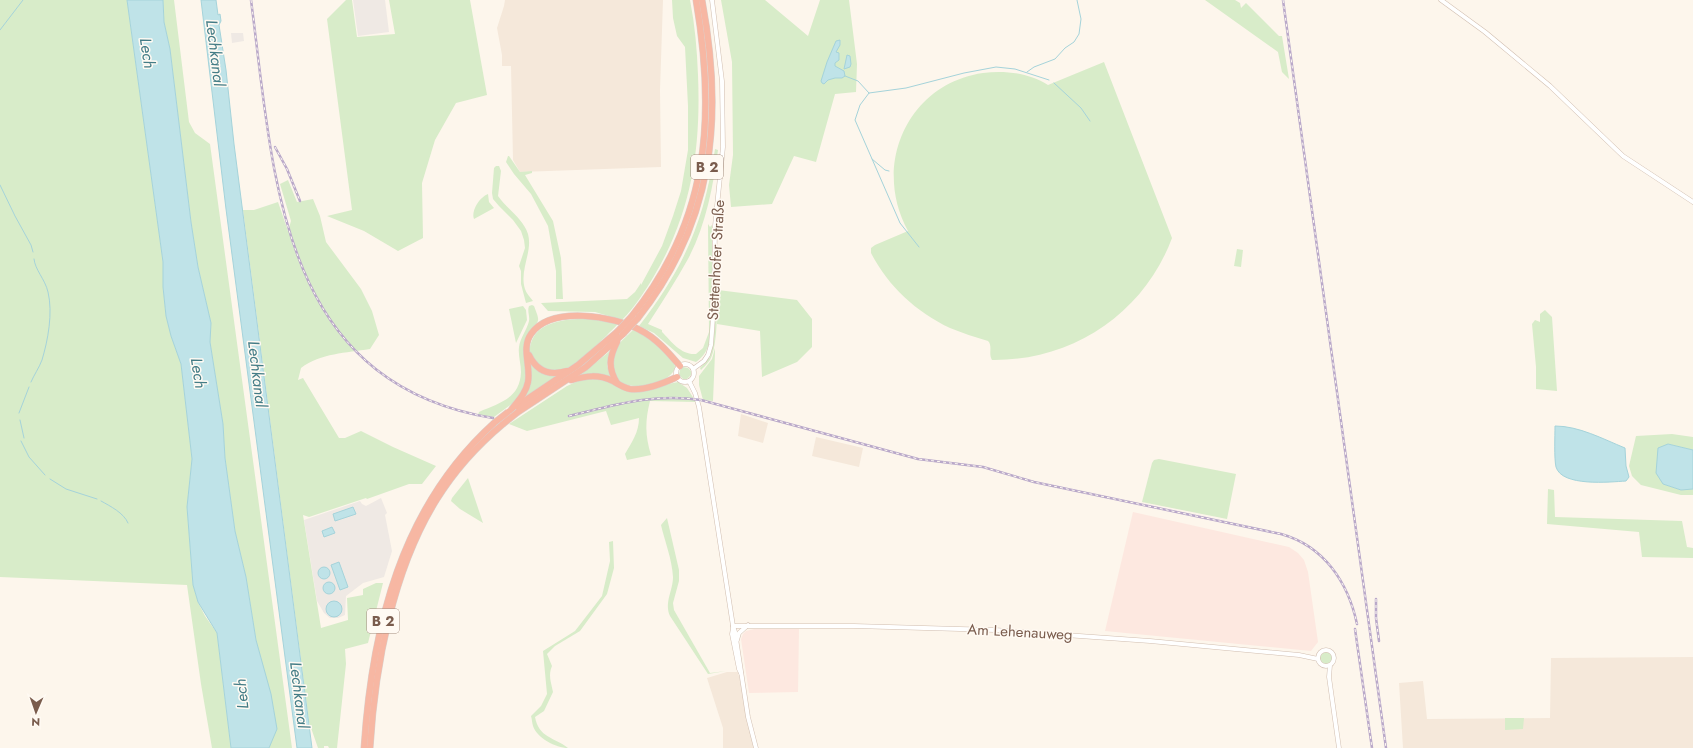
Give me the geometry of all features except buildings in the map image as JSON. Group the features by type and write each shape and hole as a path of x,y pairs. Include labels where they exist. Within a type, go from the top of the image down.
{"highway":[{"name":"B 2","path":"635,317 675,250 688,216 698,182 704,139 705,95 704,56 696,0"},
{"name":"B 2","path":"441,487 475,450 503,424 518,412 592,362 620,335 660,288 681,250 696,214 706,174 711,131 712,90 709,50 702,0"},
{"path":"509,411 518,401 527,386 529,374 527,349 531,333 546,322 564,317 597,317 610,319 640,330 656,340 680,366"},
{"name":"B 2","path":"364,748 372,679 386,609 403,555 415,526 470,446 494,423 509,411 573,369 620,335"},
{"path":"617,383 610,370 609,360 620,335"},
{"path":"527,349 534,364 545,372 559,373 573,369"},
{"path":"563,383 591,376 602,377 629,389 665,382 677,377"},
{"name":"B 2","path":"370,748 377,683 390,616 408,558 431,503"}],"street":[{"name":"Stettenhofer Straße","path":"693,369 704,361 711,345 714,304 715,226 723,147 721,75 712,0"},
{"path":"1441,0 1485,32 1550,86 1623,156 1693,202"},
{"path":"687,365 693,369 693,376 689,381 682,381 677,377 677,371 680,366 687,365"},
{"path":"689,381 700,408 733,627 737,642 748,717 756,748"},
{"path":"737,642 740,633 749,625"},
{"name":"Am Lehenauweg","path":"733,627 749,625 861,626 995,630 1150,641 1306,656"},
{"path":"733,627 732,634 736,657 741,673"},
{"path":"1306,656 1318,654 1325,650 1331,652 1334,658 1330,665 1329,677 1338,748"},
{"path":"1318,654 1320,664 1324,666 1329,677"},
{"path":"1306,656 1318,659"},
{"path":"1324,666 1330,665"}],"shaded area":[{"path":"353,0 385,0 389,32 358,36"},
{"path":"505,0 663,0 660,90 661,167 520,172 513,160 511,66 502,66 502,55 497,28"},
{"path":"231,33 243,33 244,41 232,43"},
{"path":"741,414 768,423 763,443 738,436"},
{"path":"816,437 863,448 859,467 812,456"},
{"path":"381,498 387,513 385,515 392,551 384,577 363,583 346,596 345,615 338,618 330,618 324,613 317,601 304,520 360,501 366,506"},
{"path":"1133,512 1289,547 1298,553 1304,560 1308,572 1318,642 1311,651 1105,631"},
{"path":"754,629 799,629 798,692 749,693 741,639 746,631"},
{"path":"1693,657 1693,748 1403,748 1399,683 1423,681 1427,719 1550,718 1551,658"},
{"path":"727,672 738,672 756,748 723,748 723,728 707,678"}],"green space":[{"path":"0,0 127,0 163,262 163,287 166,316 181,364 192,459 187,507 193,585 198,602 205,616 217,633 231,748 212,748 187,585 0,577"},
{"path":"163,0 174,0 189,122 195,133 210,144 292,748 269,748 274,711 256,640 246,577 235,531 225,458 223,424 210,342 211,323 198,267 191,222 170,49 164,22"},
{"path":"346,0 352,0 357,37 395,34 389,0 470,0 487,95 456,103 435,140 422,183 423,238 398,251 364,231 327,216 352,210 327,19"},
{"path":"672,0 690,0 696,38 699,102 698,128 691,179 677,228 667,252 654,276 622,320 595,312 548,311 541,303 627,299 635,292 641,283 641,285 662,246 681,191 688,150 688,106 685,47 677,36 673,18"},
{"path":"721,0 765,0 808,36 820,0 849,0 857,64 856,92 835,94 816,162 794,156 772,204 731,207 729,185 733,155 732,62"},
{"path":"1205,0 1235,0 1240,3 1241,8 1246,3 1279,36 1282,36 1289,79 1282,72 1278,52"},
{"path":"1104,62 1172,238 1160,265 1143,289 1124,310 1102,328 1077,342 1050,352 1022,358 992,360 988,341 950,328 938,322 915,306 895,287 878,265 871,253 871,248 875,245 908,231 898,206 894,180 896,155 904,132 916,111 934,93 956,80 983,73 1008,72 1025,75 1048,85"},
{"path":"715,149 718,150 714,178 700,233 688,259 648,324 662,330 662,332 673,344 681,350 691,354 696,354 703,348 709,332 708,224 710,227 712,225 712,295 710,304 710,338 706,351 696,362 683,358 654,333 639,326 655,305 668,284 690,243 705,199"},
{"path":"508,156 520,172 532,171 532,173 525,175 553,221 561,258 563,299 556,299 556,271 548,226 531,194 506,162"},
{"path":"499,166 501,171 498,196 519,218 528,234 529,248 524,282 528,295 533,301 526,303 521,284 521,271 519,266 525,248 524,240 521,231 513,220 493,199 494,168"},
{"path":"288,180 297,202 313,199 320,216 326,242 361,289 372,311 379,335 370,349 325,356 309,363 301,368 298,380 303,378 339,438 345,438 361,431 436,466 422,484 409,484 309,517 303,515 321,628 348,620 347,598 363,595 363,589 376,583 383,583 368,643 345,649 346,664 337,748 329,748 328,746 324,746 324,748 318,748 309,722 243,210 254,210 278,202 288,231 291,221 280,184"},
{"path":"488,194 489,202 494,208 474,219 473,215 477,204"},
{"path":"1237,249 1243,250 1241,267 1234,266"},
{"path":"717,274 717,319 715,343 710,360 701,370 700,368 710,357 712,349 715,325 715,275"},
{"path":"718,290 797,300 812,319 812,347 797,362 762,377 760,331 717,324"},
{"path":"523,306 526,310 527,320 516,343 509,309"},
{"path":"529,306 534,306 538,316 538,321 529,333 525,387 513,403 494,417 478,415 479,412 507,399 517,388 520,381 521,372 519,347 529,321"},
{"path":"1545,310 1552,317 1557,391 1536,389 1536,367 1532,324 1535,320 1540,322 1540,314"},
{"path":"592,319 618,324 582,358 566,369 553,371 543,369 530,353 530,346 534,336 538,331 550,324 564,320"},
{"path":"633,330 657,344 668,354 675,366 672,373 654,384 642,386 620,382 613,375 612,363 614,351 620,342"},
{"path":"715,348 713,401 703,400 699,385 699,376 712,359"},
{"path":"610,351 607,366 611,377 578,377"},
{"path":"529,358 533,365 558,375 523,398"},
{"path":"683,367 688,368 691,371 691,375 687,379 683,379 679,375 680,370"},
{"path":"591,379 607,381 630,392 678,382 687,388 696,402 650,401 646,428 651,455 627,460 625,454 633,441 639,423 639,418 611,425 606,411 527,431 509,424 567,386 578,381"},
{"path":"1672,434 1693,437 1693,450 1668,444 1663,484 1681,490 1693,489 1693,495 1681,495 1641,485 1632,476 1629,466 1636,436"},
{"path":"1159,459 1236,474 1227,519 1142,502 1152,463 1154,460"},
{"path":"468,478 483,523 460,509 451,501"},
{"path":"1548,489 1554,490 1555,517 1682,521 1687,547 1693,548 1693,558 1642,557 1639,532 1547,524"},
{"path":"667,518 679,570 679,581 673,603 674,610 710,673 726,671 708,674 668,611 668,601 673,577 670,557 661,525"},
{"path":"613,541 614,568 607,594 580,631 555,646 547,654 552,666 550,676 553,692 544,711 535,717 537,724 544,733 568,748 563,748 548,742 538,734 533,726 531,716 541,706 547,694 543,651 575,631 602,596 610,561 609,542"},
{"path":"1328,652 1331,653 1331,663 1324,664 1321,663 1320,656 1321,653"},
{"path":"1505,718 1524,718 1523,729 1505,730"}],"water":[{"name":"Lech","path":"127,0 163,0 164,22 170,49 191,222 198,267 211,323 210,342 223,424 225,458 235,531 246,577 256,640 271,694 277,729 269,748 231,748 217,633 198,602 193,585 187,507 192,459 181,364 166,316 163,287 163,262"},
{"name":"Lechkanal","path":"201,0 216,0 218,15 220,14 221,21 219,25 226,70 234,144 312,748 297,748 226,209"},
{"path":"840,40 840,45 836,52 839,53 839,60 835,63 835,66 844,71 845,76 842,78 828,80 824,84 821,81 827,62 836,41"},
{"path":"847,55 850,56 851,64 850,67 844,69"},
{"path":"1555,426 1573,428 1600,437 1625,448 1626,466 1629,477 1626,481 1609,482 1587,482 1567,478 1560,473 1555,463"},
{"path":"1668,444 1693,450 1693,489 1681,490 1663,484 1656,473 1658,448"},
{"path":"353,507 356,514 335,521 333,514"},
{"path":"332,527 335,533 324,537 322,531"},
{"path":"339,562 348,587 340,590 331,565"},
{"path":"324,567 328,569 330,573 328,577 324,579 320,577 318,573 320,569"},
{"path":"329,582 333,584 335,588 333,592 329,594 325,592 323,588 325,584"},
{"path":"334,601 341,606 342,609 337,616 334,617 327,612 326,609 331,602"}],"waterway":[{"path":"0,30 23,0"},
{"path":"1027,72 1034,67 1055,59 1065,48 1074,42 1079,34 1081,19 1077,0"},
{"path":"919,247 900,223 855,120 860,105 869,93 906,88 964,73 996,67 1015,69 1049,80"},
{"path":"845,76 858,81 869,93"},
{"path":"1054,83 1081,108 1090,121"},
{"path":"872,159 885,170 889,171"},
{"path":"0,185 31,245 33,252"},
{"path":"31,382 42,360 48,335 50,317 48,292 36,267 34,259"},
{"path":"19,413 29,387"},
{"path":"20,420 24,438"},
{"path":"21,441 29,457 45,475"},
{"path":"50,479 66,489 97,499"},
{"path":"101,501 120,513 128,523"}],"railway":[{"path":"251,0 268,134 281,199 300,261 328,316 367,362 422,397 493,418"},
{"path":"1283,0 1386,748"},
{"path":"275,147 287,169 300,201"},
{"path":"569,416 618,404 650,399 683,398 701,400 918,459 983,467 1034,482 1281,534 1310,547 1332,568 1347,594 1357,624"},
{"path":"1376,599 1376,618 1379,641"},
{"path":"1355,629 1372,748"}]}
